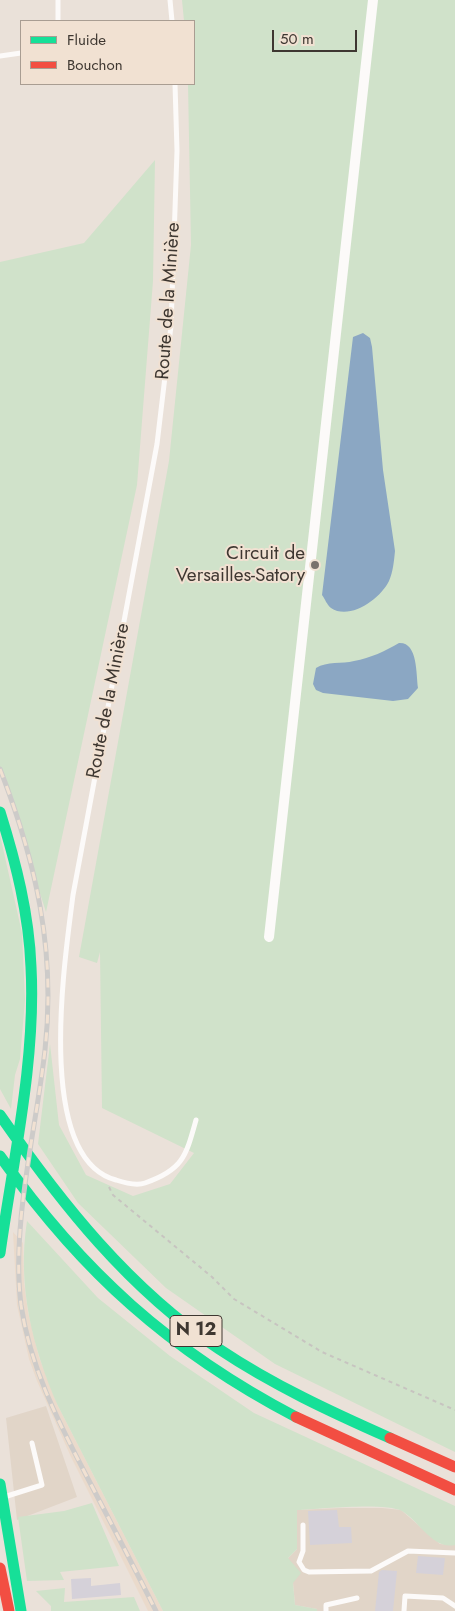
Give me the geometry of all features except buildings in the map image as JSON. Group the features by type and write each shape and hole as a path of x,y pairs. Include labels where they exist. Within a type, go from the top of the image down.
{"highway":[{"path":"0,812 20,883 30,952 32,1007 23,1090 0,1254"},
{"name":"N 12","path":"0,1116 24,1152 83,1228 115,1263 178,1318 248,1367 290,1391 455,1467"},
{"name":"N 12","path":"0,1156 34,1204 100,1279 166,1336 218,1372 289,1414 455,1490"},
{"path":"0,1484 21,1611"},
{"path":"0,1568 9,1611"}],"street":[{"path":"269,937 373,0"}],"lane":[{"path":"58,0 58,20"},
{"path":"170,0 172,20"},
{"path":"0,56 20,52"},
{"name":"Route de la Minière","path":"105,1178 86,1161 73,1137 65,1105 61,1039 64,968 73,896 157,444 171,326 177,151 175,85"},
{"path":"105,1178 139,1185 156,1179 178,1165 187,1153 196,1120"},
{"path":"2,1498 42,1485 32,1444"},
{"path":"303,1525 303,1551 299,1562 304,1570 309,1572 371,1571 408,1551 455,1553"},
{"path":"404,1611 405,1596 442,1598 455,1606"},
{"path":"326,1611 326,1605 357,1598"}],"path":[{"path":"105,1178 113,1195 212,1277 234,1299 322,1352 455,1410"}],"shaded area":[{"path":"13,1232 23,1243 24,1282 28,1312 39,1357 58,1406 163,1611 148,1611 71,1457 37,1381 29,1359 17,1305"},
{"path":"46,1406 77,1497 17,1520 6,1418"},
{"path":"341,1508 401,1510 440,1544 455,1545 455,1611 317,1611 317,1609 295,1605 288,1558 297,1549 297,1510"}],"green space":[{"name":"Circuit de Versailles-Satory","path":"182,0 455,0 455,1452 275,1364 166,1288 78,1203 38,1144 50,1044 59,1125 86,1175 133,1196 170,1184 194,1153 102,1108 100,952 97,963 79,957 169,461 191,245 188,85 195,85 195,20 184,20"},
{"path":"155,160 153,281 137,485 46,912 0,769 0,262 84,243"},
{"path":"0,835 22,933 25,1000 20,1059 15,1075 11,1109 0,1089"},
{"path":"27,1221 98,1298 170,1356 254,1413 455,1506 455,1545 447,1545 433,1539 402,1511 393,1508 367,1506 297,1510 297,1549 288,1558 301,1573 293,1583 295,1605 317,1609 317,1611 163,1611 58,1406 49,1384 34,1338 29,1315 24,1269"},
{"path":"92,1503 119,1566 60,1572 64,1580 27,1581 18,1517 64,1511"},
{"path":"65,1588 64,1602 134,1597 140,1611 51,1611 51,1606 36,1591"}],"water":[{"path":"363,333 370,338 372,347 383,470 395,551 390,578 385,588 364,606 347,612 331,608 322,595 353,337"},
{"path":"399,643 405,644 410,648 415,660 418,688 408,699 393,701 323,693 316,690 313,684 316,668 325,664 366,658"}],"railway":[{"path":"0,769 24,838 33,872 40,907 48,977 45,1050 26,1178 19,1243 21,1305 25,1328 38,1371 55,1412 156,1611"}],"traffic: fast":[{"path":"0,812 25,908 30,947 32,1002 27,1074 0,1253"},
{"path":"0,1115 72,1212 126,1272 155,1300 186,1325 239,1362 324,1408 390,1438"},
{"path":"0,1156 31,1198 63,1236 96,1272 132,1305 208,1365 250,1392 296,1417"},
{"path":"0,1484 21,1611"}],"traffic: jam":[{"path":"296,1417 455,1490"},
{"path":"390,1438 455,1467"},
{"path":"0,1568 9,1611"}],"place":[{"name":"Circuit de Versailles-Satory","path":"315,565"}]}
